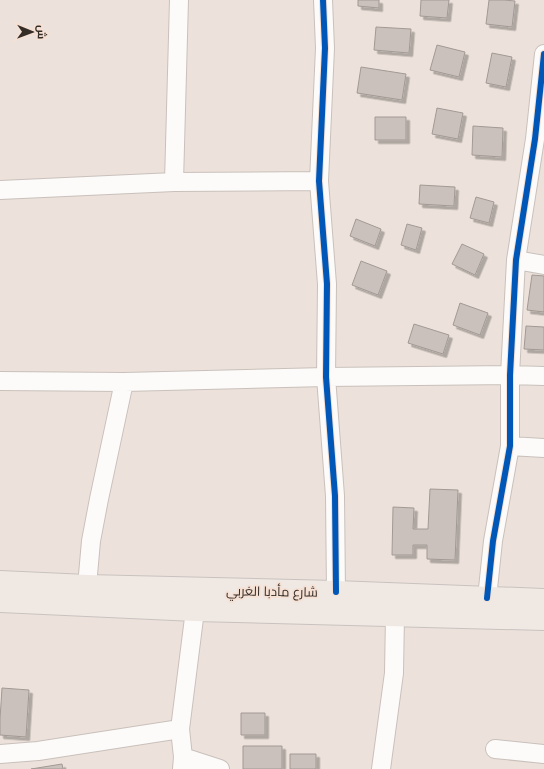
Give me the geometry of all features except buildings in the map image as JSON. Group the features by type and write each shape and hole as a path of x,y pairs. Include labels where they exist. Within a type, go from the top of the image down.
{"main road":[{"name":"شارع مأدبا الغربي","path":"0,582 544,600"},
{"name":"شارع مأدبا الغربي","path":"0,601 195,610 544,619"}],"street":[{"path":"174,182 178,0"},
{"path":"323,0 325,48 319,181 326,284 326,377 335,496 336,592"},
{"path":"487,598 493,541 510,446 510,375 516,260 535,139 544,54"},
{"path":"0,190 174,182 319,181"},
{"path":"516,260 544,264"},
{"path":"0,381 124,382 326,377 544,376"},
{"path":"87,586 91,541 124,382"},
{"path":"510,446 544,448"},
{"path":"195,610 180,729 182,763 220,769"},
{"path":"381,769 394,673 395,615"},
{"path":"0,754 38,751 180,729"},
{"path":"495,749 544,754"}],"cycle path":[{"path":"323,0 325,48 319,181 327,284 326,377 335,496 336,592"},
{"path":"487,598 493,541 510,446 510,375 516,260 535,139 544,54"}]}
